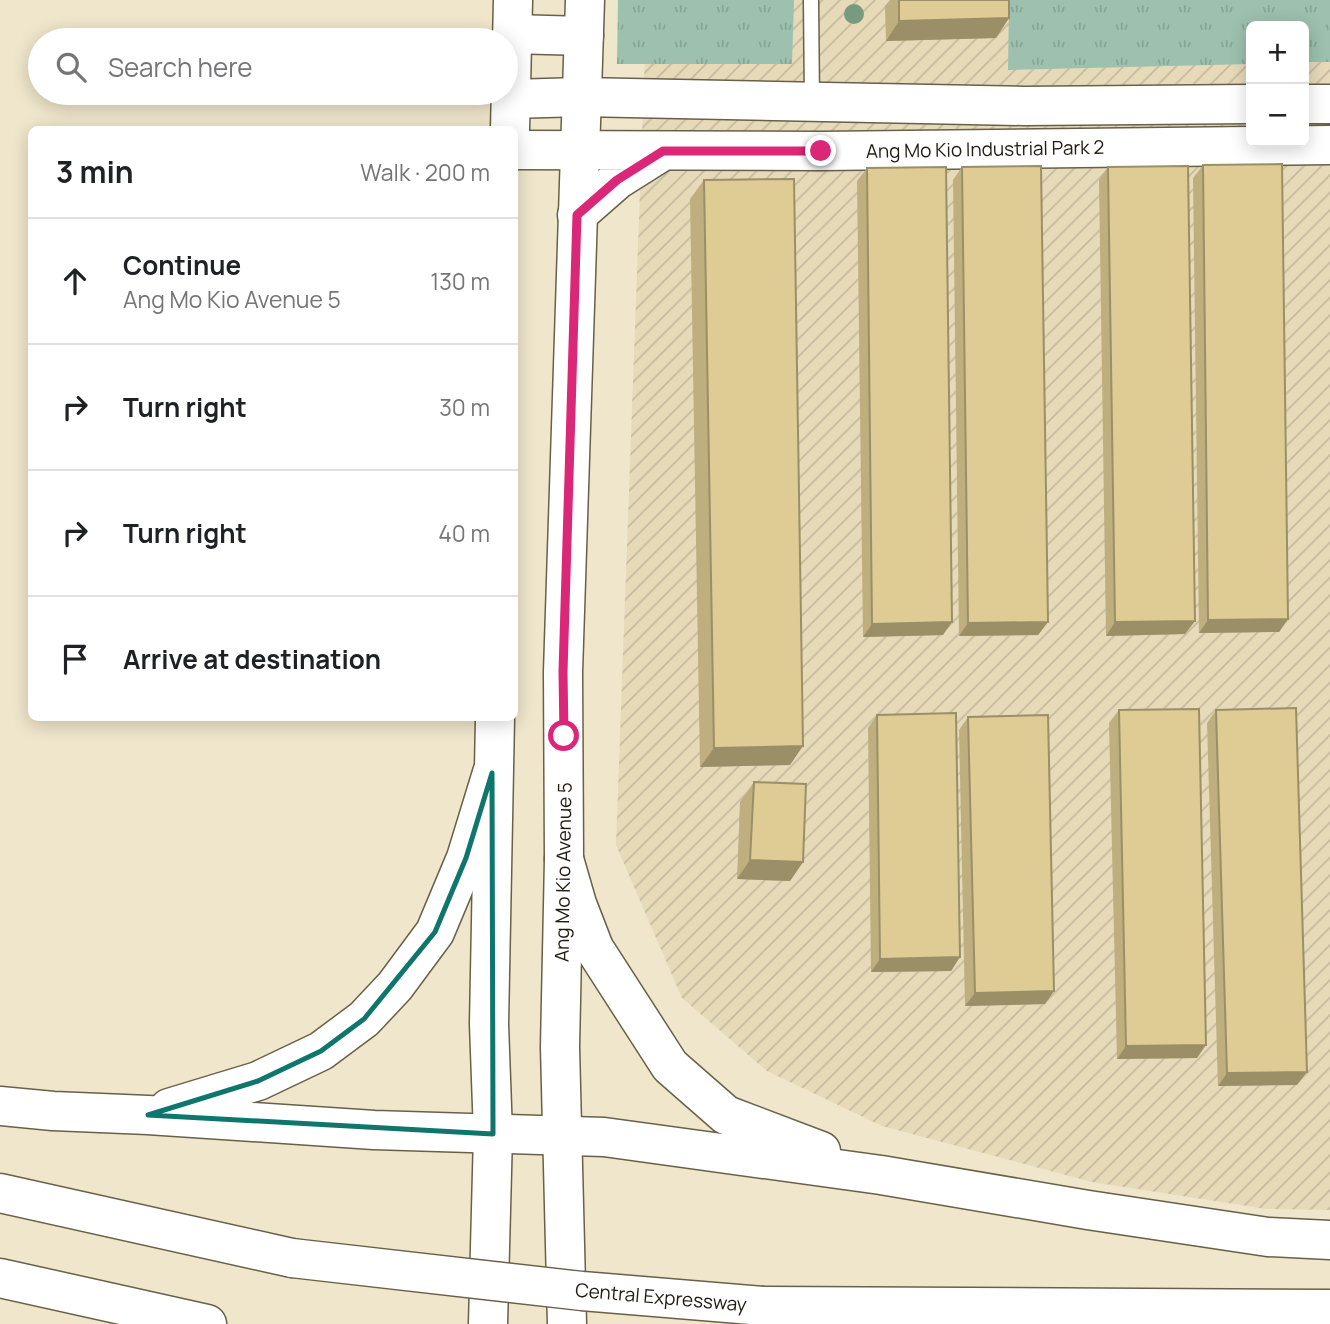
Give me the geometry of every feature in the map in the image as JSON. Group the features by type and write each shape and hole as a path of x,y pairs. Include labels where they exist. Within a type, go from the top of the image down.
{"main road":[{"path":"513,17 585,18"},
{"name":"Ang Mo Kio Avenue 5","path":"567,1324 560,1047 564,859 563,672 585,18"},
{"path":"510,114 582,97 1024,106 1246,104"},
{"path":"1309,104 1330,104"},
{"name":"Ang Mo Kio Industrial Park 2","path":"518,150 821,151 1330,145"},
{"path":"577,215 617,180 663,151"},
{"path":"488,1324 493,1133 489,1024 495,721"},
{"path":"148,1115 258,1081 321,1051 364,1018 395,986 435,932 466,858 492,773"},
{"path":"564,859 577,904 594,947 670,1066 726,1115 881,1175"},
{"path":"0,1105 53,1111 361,1129 604,1138 881,1175 1268,1237 1330,1240"},
{"name":"Central Expressway","path":"0,1193 292,1258 582,1291 763,1306 1330,1309"},
{"path":"0,1278 206,1324"}],"lane":[{"path":"811,0 813,103"}],"highlighted area":[{"path":"492,773 493,1134 148,1115 258,1081 321,1051 364,1019 435,932 466,858"}],"shaded area":[{"path":"647,0 1330,0 1330,1210 1267,1209 1092,1182 882,1126 767,1071 682,998 616,845"}],"green space":[{"path":"618,0 794,0 792,64 617,64"},
{"path":"1009,0 1330,0 1330,62 1309,62 1309,21 1246,21 1246,64 1008,70"}],"building":[{"path":"899,0 1009,0 1009,18 899,21"},
{"path":"1282,164 1288,619 1208,620 1203,165"},
{"path":"1041,166 1048,622 968,623 962,167"},
{"path":"1188,166 1195,621 1115,622 1108,167"},
{"path":"946,167 952,622 872,624 867,168"},
{"path":"794,179 803,746 714,748 704,180"},
{"path":"1296,708 1307,1072 1227,1073 1216,710"},
{"path":"1199,709 1206,1045 1126,1046 1119,710"},
{"path":"956,713 960,957 880,959 877,715"},
{"path":"1048,715 1054,991 975,993 968,717"},
{"path":"754,782 806,784 803,862 750,860"}],"route":[{"path":"564,736 563,672 577,215 617,180 663,151 821,151"}]}
